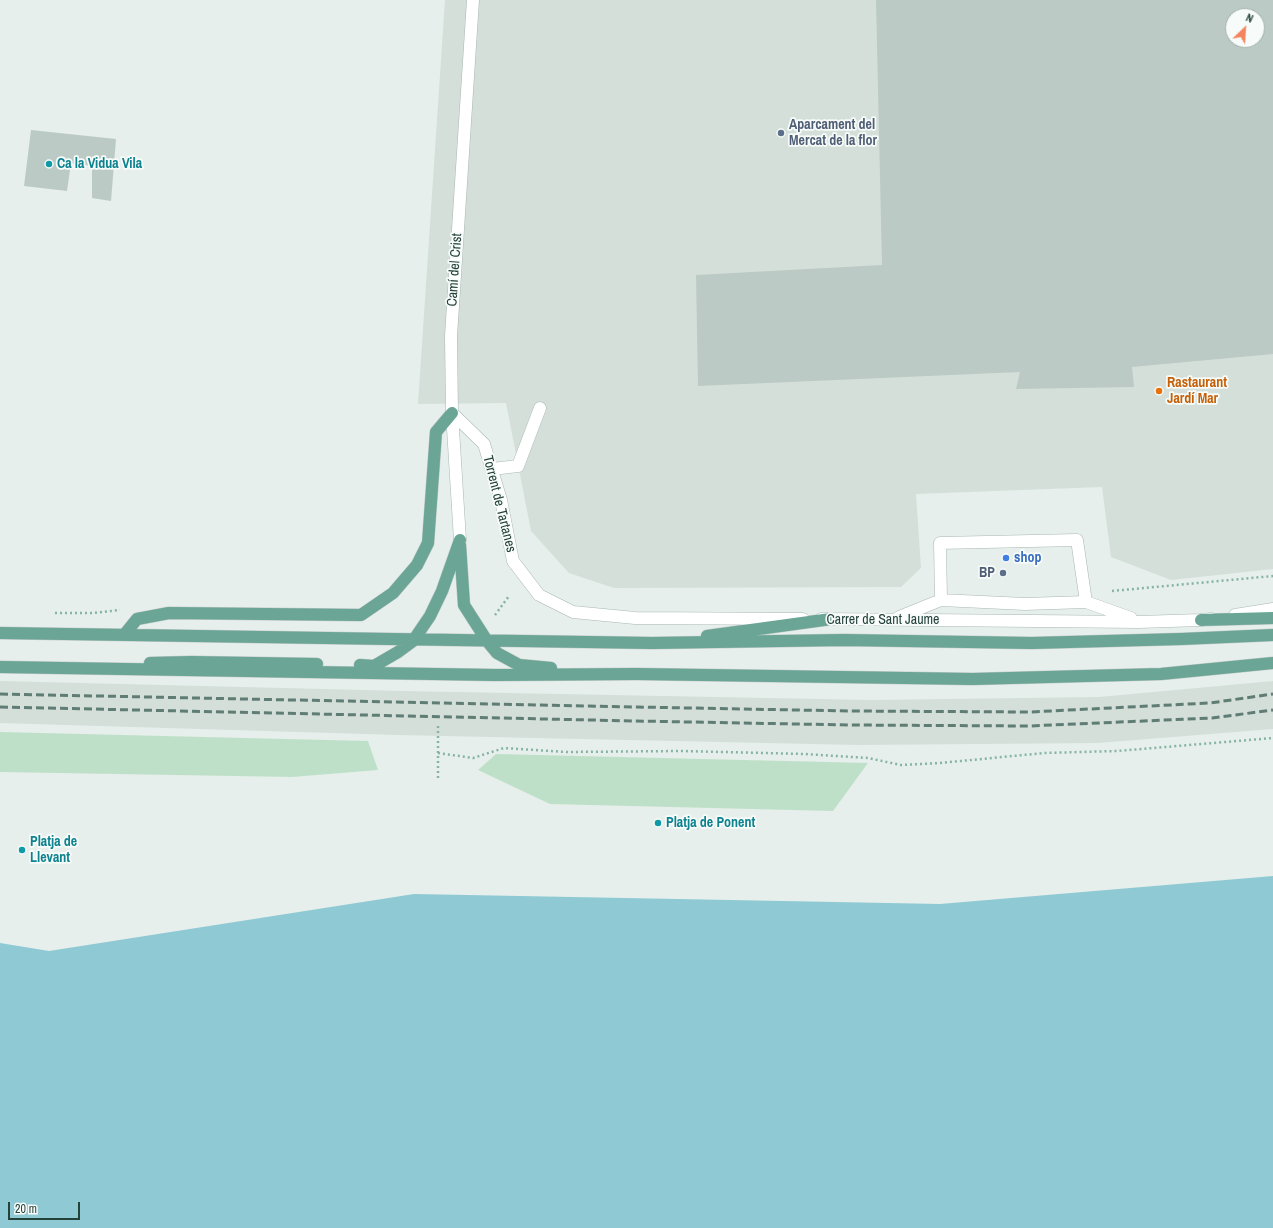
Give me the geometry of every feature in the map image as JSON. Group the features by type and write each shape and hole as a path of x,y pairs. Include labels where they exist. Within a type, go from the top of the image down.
{"main road":[{"path":"124,635 137,619 169,613 361,615 393,593 417,565 428,543 436,432 452,414"},
{"path":"124,669 154,662 374,666 413,641 430,616 442,591 460,540"},
{"path":"460,540 464,605 487,641 497,653 519,665 637,674"},
{"path":"1202,620 1273,618"},
{"path":"652,644 831,619"},
{"path":"0,633 652,644 844,640 1032,643 1273,635"},
{"path":"0,667 495,675 637,674 973,679 1161,674 1273,663"}],"street":[{"name":"Camí del Crist","path":"460,540 452,414 451,336 473,0"},
{"path":"492,469 518,466 540,408"},
{"name":"Torrent de Tartanes","path":"452,414 484,444 501,500 513,560"},
{"path":"941,600 940,543 1077,540 1086,602"},
{"name":"Carrer de Sant Jaume","path":"513,560 539,595 573,612 635,618 1139,622 1202,620 1273,609"},
{"path":"892,620 941,600 1025,604 1086,602 1139,622"}],"path":[{"path":"1111,591 1273,576"},
{"path":"495,615 509,596"},
{"path":"438,726 438,782"},
{"path":"438,753 473,758 504,748 566,752 682,751 766,753 868,758 901,765 940,763 1044,753 1117,751 1273,738"}],"shaded area":[{"path":"445,0 1273,0 1273,569 1171,580 1111,557 1102,487 916,494 921,568 901,587 614,588 569,573 531,531 506,403 418,404"},
{"path":"0,681 872,700 1099,697 1273,681 1273,729 1098,743 858,745 398,735 0,723"}],"green space":[{"path":"0,732 368,741 378,770 292,777 0,772"},
{"path":"496,754 868,763 833,811 550,804 478,770"}],"water":[{"path":"1273,876 1273,1228 0,1228 0,943 49,951 414,894 940,904"}],"building":[{"path":"876,0 1273,0 1273,354 1132,367 1134,387 1016,389 1020,372 698,386 696,275 882,265"},
{"name":"Ca la Vidua Vila","path":"31,130 116,139 111,201 92,198 92,166 71,163 67,191 24,186"}],"railway":[{"path":"0,694 850,711 1030,712 1210,703 1273,694"},
{"path":"0,707 850,725 1029,726 1212,718 1273,710"}],"place":[{"name":"Aparcament del Mercat de la flor","path":"781,133"},
{"name":"Ca la Vidua Vila","path":"49,164"},
{"name":"Rastaurant Jardí Mar","path":"1159,391"},
{"name":"shop","path":"1006,558"},
{"name":"BP","path":"1003,573"},
{"name":"Platja de Ponent","path":"658,823"},
{"name":"Platja de Llevant","path":"22,850"}]}
